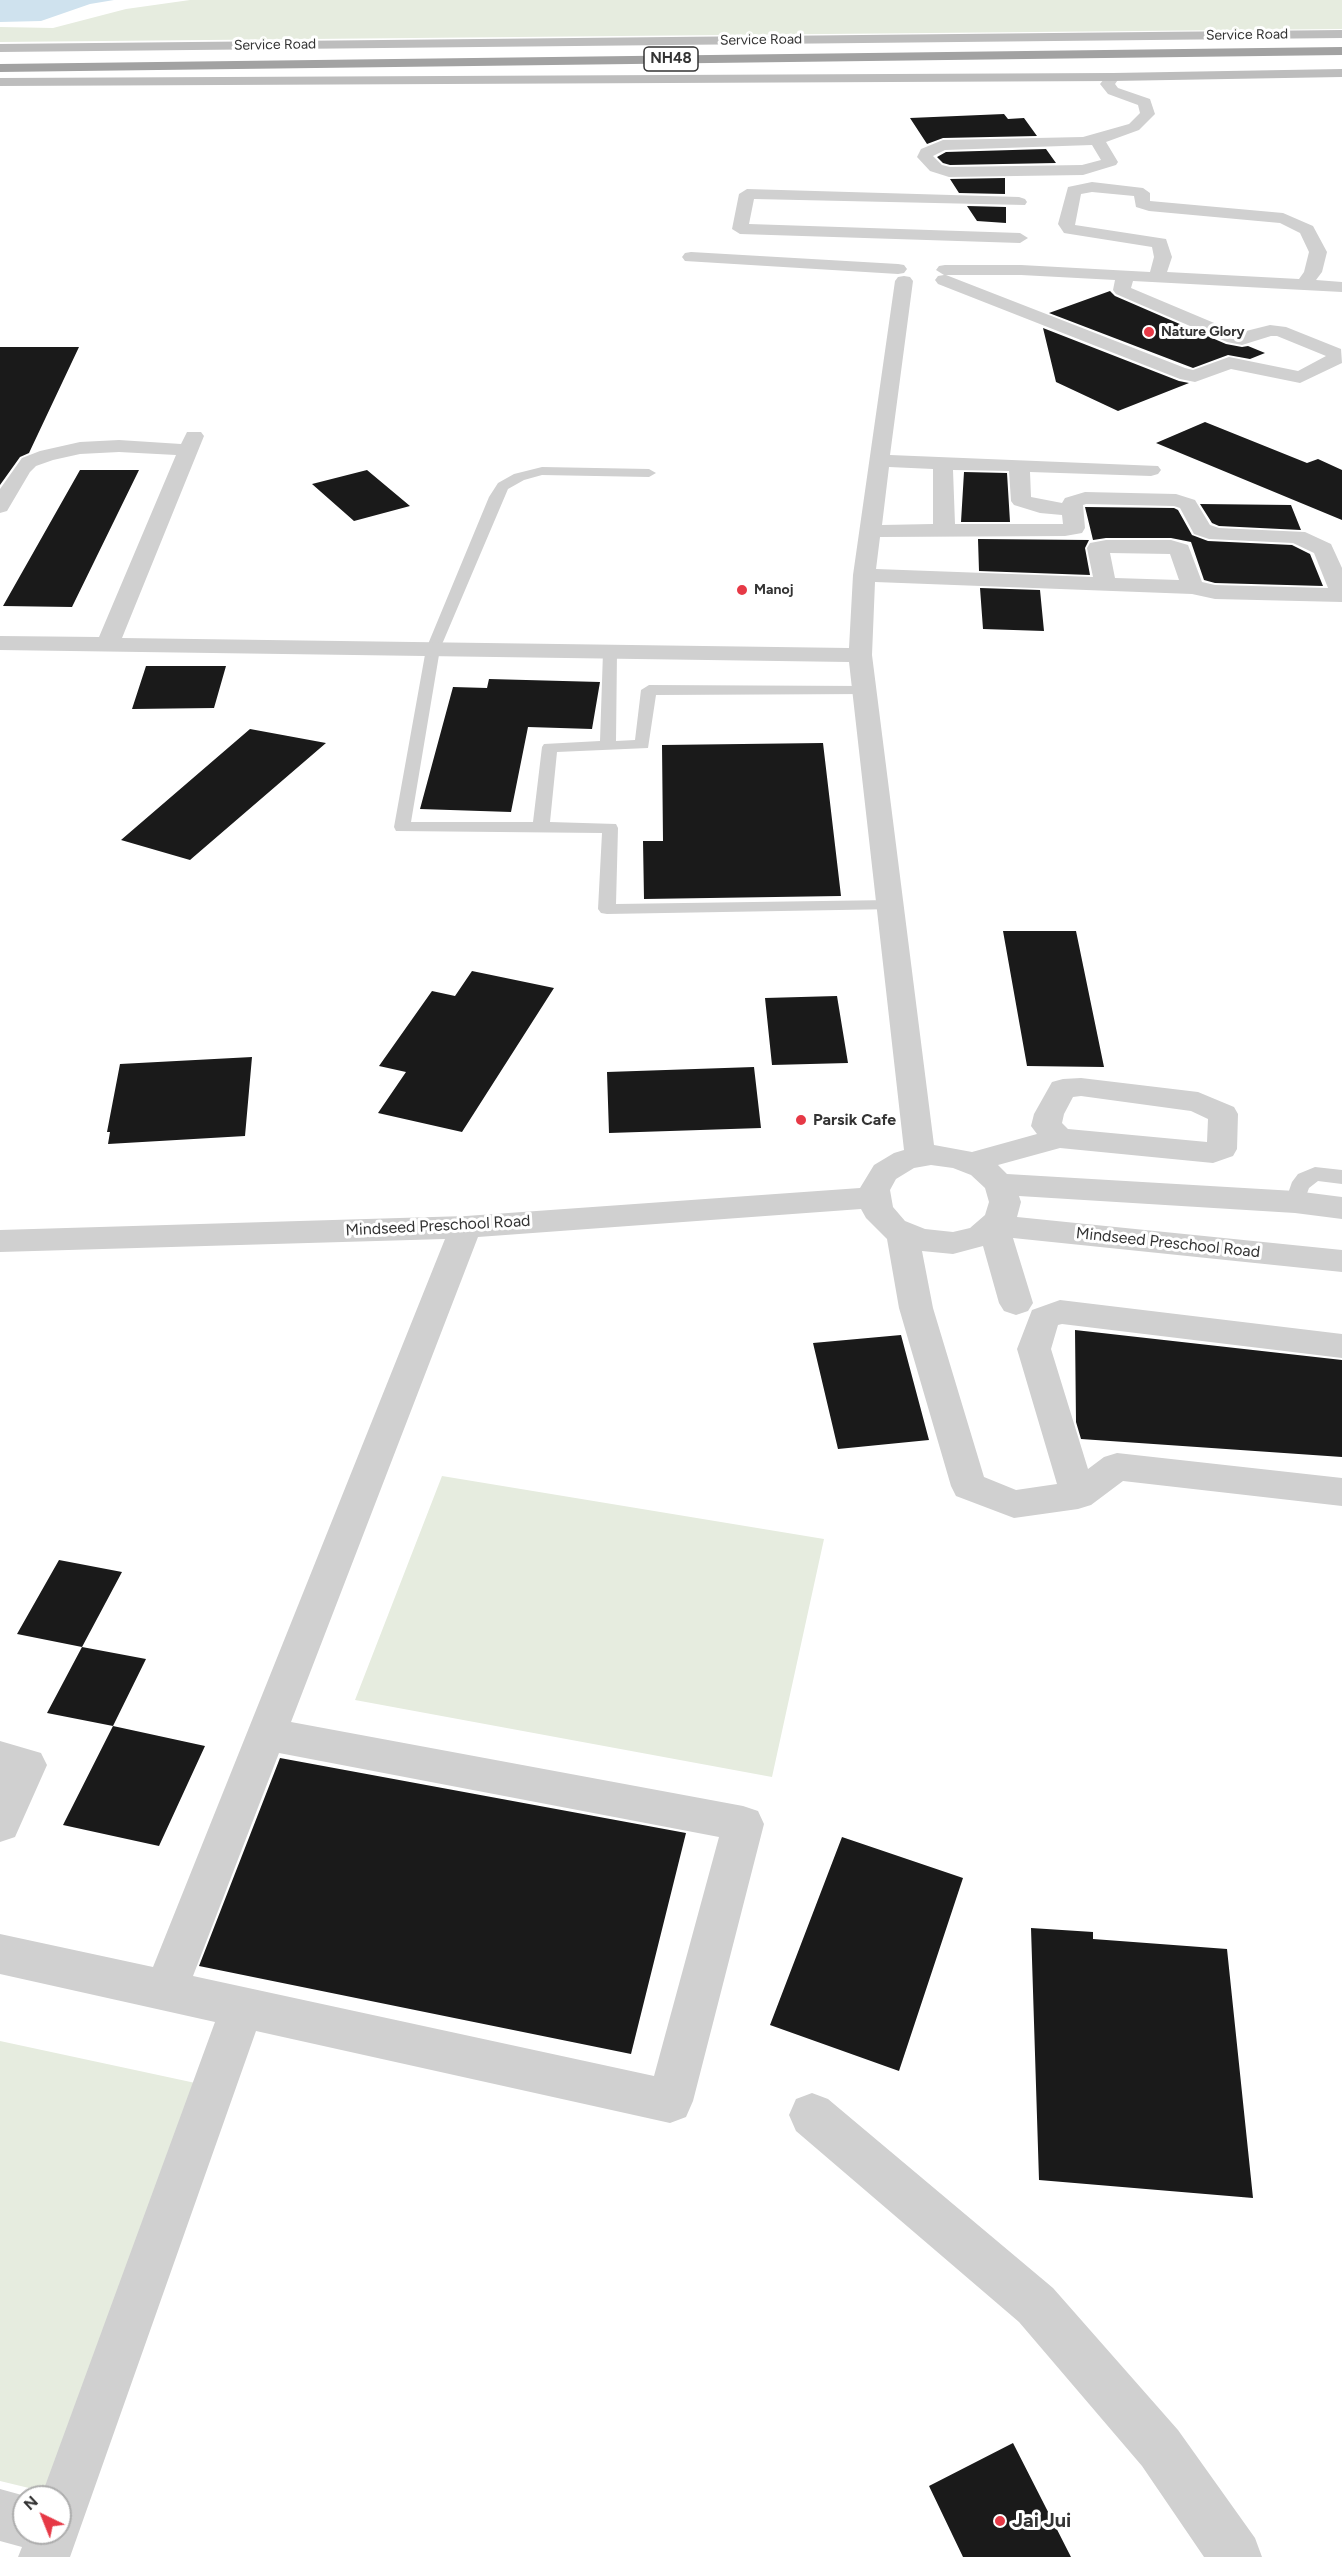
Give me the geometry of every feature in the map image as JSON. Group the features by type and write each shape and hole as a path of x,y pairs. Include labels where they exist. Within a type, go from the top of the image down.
{"highway":[{"name":"NH48","path":"0,68 1342,51"}],"main road":[{"name":"Service Road","path":"0,48 1342,34"},
{"path":"0,82 1113,77 1342,73"}],"street":[{"path":"1097,140 1110,162 1083,170 949,172 936,168 925,157 926,152 954,143 1097,140 1134,127 1148,114 1145,102 1113,91 1107,84 1113,77"},
{"path":"1156,277 1163,257 1160,243 1070,229 1066,224 1074,190 1092,187 1137,191 1142,193 1142,204 1149,206 1289,220 1307,230 1318,252 1313,272 1305,283"},
{"path":"747,194 1019,214 740,229 747,194"},
{"path":"1019,214 1021,270"},
{"path":"691,257 923,274 1021,270 1283,285 1305,283 1342,287"},
{"path":"923,274 1180,373 1194,376 1229,363 1300,377 1340,356"},
{"path":"920,1157 860,655 864,575 879,461 923,274"},
{"path":"1125,275 1122,290 1234,338 1242,339 1270,330 1280,331 1340,356"},
{"path":"1283,285 1297,290 1342,296"},
{"path":"1308,373 1342,380"},
{"path":"1,502 29,462 48,455 80,448 191,443 108,644"},
{"path":"879,461 1151,470"},
{"path":"943,464 944,530"},
{"path":"1019,466 1021,501 1040,507 1073,510"},
{"path":"864,575 1192,587 1215,592 1342,595 1323,549 1297,537 1217,534 1202,529 1188,504 1176,500 1085,498 1071,502 1074,528 1065,530 870,531"},
{"path":"1106,585 1098,548 1171,547 1180,550 1192,587"},
{"path":"0,643 860,655"},
{"path":"969,1163 1060,1138 1213,1153 1222,1149 1223,1114 1198,1102 1081,1087 1063,1089 1049,1113 1046,1126 1060,1138"},
{"path":"931,1155 958,1158 982,1168 999,1184 1005,1202 1000,1220 981,1236 953,1243 921,1240 894,1229 877,1210 874,1190 885,1172 905,1160 920,1157 931,1155"},
{"path":"999,1184 1295,1202 1342,1209"},
{"name":"Mindseed Preschool Road","path":"0,1242 466,1227 875,1197"},
{"path":"993,1226 1016,1304"},
{"name":"Mindseed Preschool Road","path":"993,1226 1342,1261"},
{"path":"165,1991 466,1227"},
{"path":"902,1232 916,1308 969,1486 1014,1504 1078,1495 1117,1467 1342,1491"},
{"path":"1078,1495 1034,1349 1044,1318 1060,1312 1342,1346"},
{"path":"0,1954 670,2101 742,1824 266,1734"},
{"path":"0,1758 27,1765 0,1824"},
{"path":"71,2485 242,2007"},
{"path":"812,2115 1036,2305 1160,2448 1236,2557"}],"lane":[{"path":"649,473 542,471 519,477 503,486 496,497 433,649 402,827 610,828 607,909 891,905"},
{"path":"608,746 610,652"},
{"path":"541,827 550,747 642,745 649,690 864,691"},
{"path":"1295,1202 1299,1187 1305,1179 1315,1174 1342,1177"}],"shaded area":[{"path":"190,0 1342,0 1342,29 0,42 0,27 53,28 126,9"},
{"path":"442,1476 824,1539 772,1777 355,1700"},
{"path":"0,2041 214,2087 62,2485 17,2485 0,2481"}],"water":[{"path":"0,0 114,0 90,4 41,21 0,22"}],"building":[{"path":"1004,114 1008,119 1024,118 1037,136 943,138 927,144 910,118"},
{"path":"1046,149 1056,163 950,165 943,163 937,157 946,152"},
{"path":"1005,178 1005,194 959,193 950,179"},
{"path":"967,206 1006,207 1006,223 977,221"},
{"name":"Nature Glory","path":"1110,291 1115,296 1226,344 1248,346 1265,353 1250,359 1228,355 1193,368 1049,313"},
{"path":"1043,328 1189,383 1118,411 1056,382"},
{"path":"0,347 79,347 29,453 20,457 0,485"},
{"path":"1205,422 1307,463 1318,459 1342,470 1342,520 1156,443"},
{"path":"80,470 139,470 72,607 3,606"},
{"path":"367,470 410,506 354,521 312,484"},
{"path":"964,472 1007,473 1010,522 961,522"},
{"path":"1200,504 1291,505 1301,530 1219,526 1212,523"},
{"path":"1085,507 1174,508 1178,510 1192,535 1208,541 1292,545 1310,554 1323,586 1215,583 1204,580 1191,542 1171,538 1093,540"},
{"path":"978,539 1089,540 1085,548 1090,575 979,571"},
{"path":"980,588 1040,590 1044,631 983,629"},
{"path":"146,666 226,666 214,708 132,709"},
{"path":"489,679 600,682 592,729 528,727 511,812 420,809 453,687 487,688"},
{"path":"250,729 326,743 190,860 121,840"},
{"path":"823,743 841,896 644,899 643,841 663,841 662,745"},
{"path":"1003,931 1076,931 1104,1067 1027,1066"},
{"path":"472,971 554,988 462,1132 378,1113 406,1072 379,1066 432,991 455,996"},
{"path":"837,996 848,1063 772,1065 765,998"},
{"path":"252,1057 245,1136 108,1144 110,1132 107,1132 120,1064"},
{"path":"754,1067 761,1128 609,1133 607,1072"},
{"path":"1075,1330 1342,1360 1342,1457 1081,1439 1076,1422"},
{"path":"901,1335 929,1440 838,1449 813,1343"},
{"path":"59,1560 122,1572 82,1647 17,1634"},
{"path":"82,1647 146,1659 113,1726 47,1713"},
{"path":"113,1726 205,1746 159,1846 63,1825"},
{"path":"280,1758 686,1833 631,2054 199,1966"},
{"path":"842,1837 963,1878 899,2071 770,2025"},
{"path":"1031,1928 1093,1932 1093,1939 1227,1949 1253,2198 1039,2180"},
{"name":"Jai Jui","path":"1013,2443 1071,2557 963,2557 929,2486"}],"place":[{"name":"Nature Glory","path":"1149,332"},
{"name":"Manoj","path":"742,590"},
{"name":"Parsik Cafe","path":"801,1120"},
{"name":"Jai Jui","path":"1000,2521"}]}
